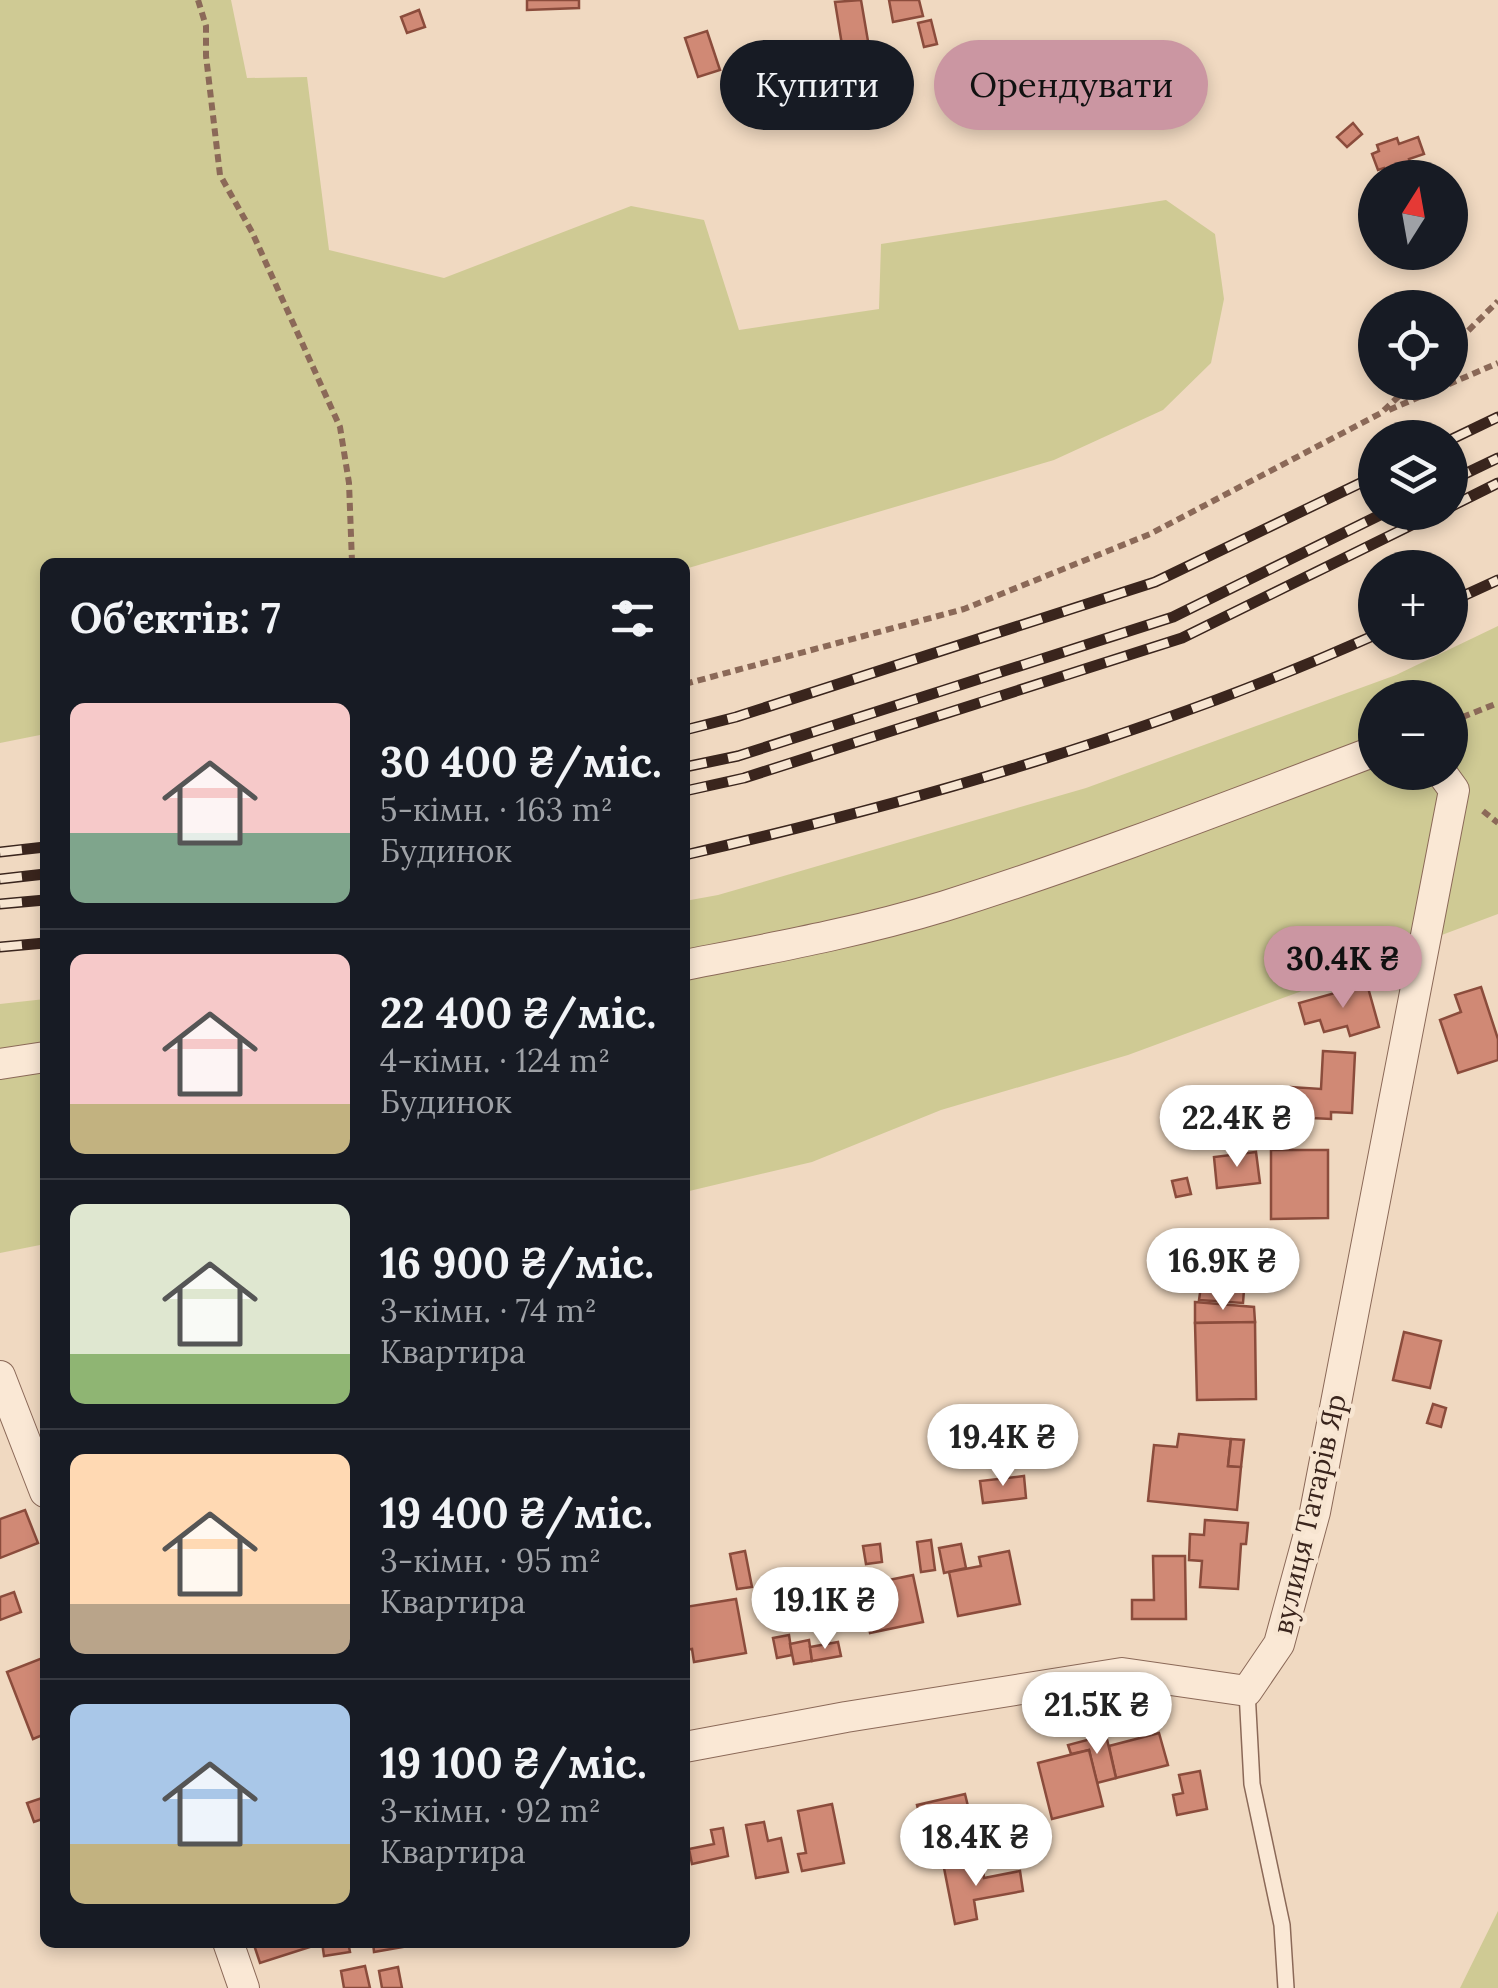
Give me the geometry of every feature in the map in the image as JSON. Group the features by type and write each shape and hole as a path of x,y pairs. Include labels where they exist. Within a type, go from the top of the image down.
{"street":[{"path":"690,964 824,938 942,906 1112,850 1358,756"},
{"name":"вулиця Татарів Яр","path":"1247,1691 1279,1644 1315,1512 1454,790"},
{"path":"0,1064 40,1058"},
{"path":"0,1376 40,1479"},
{"path":"690,1746 1122,1673 1247,1691"},
{"path":"230,1948 244,1988"}],"lane":[{"path":"1247,1691 1252,1784 1282,1924 1286,1988"}],"path":[{"path":"198,0 206,26 220,175 252,232 340,427 349,484 352,558"},
{"path":"1468,331 1498,302"},
{"path":"690,683 964,609 1150,534 1283,468 1381,413 1498,362"},
{"path":"1381,413 1395,400"},
{"path":"1468,715 1498,703"}],"shaded area":[{"path":"0,0 231,0 247,78 307,77 329,250 444,278 631,206 704,220 739,330 879,309 881,244 1166,200 1215,234 1224,299 1211,363 1163,410 1054,460 690,568 690,558 40,558 40,735 0,743"},
{"path":"1498,626 1498,914 1413,950 1128,1055 941,1110 812,1162 690,1191 690,900 1086,788 1358,689 1358,790 1468,790 1468,680 1382,680 1427,660 1468,660 1468,640"},
{"path":"40,1000 40,1245 0,1253 0,1004"},
{"path":"1498,1911 1498,1988 1460,1988 1461,1986"}],"building":[{"path":"527,0 579,0 579,8 527,10"},
{"path":"861,0 868,40 841,40 835,2"},
{"path":"889,0 919,0 923,16 893,22"},
{"path":"419,10 425,27 407,33 401,17"},
{"path":"931,20 934,45 924,47 918,23"},
{"path":"707,31 720,70 698,77 685,38"},
{"path":"1353,123 1362,134 1347,147 1337,137"},
{"path":"1418,137 1424,154 1409,160 1374,160 1372,154 1379,151 1377,145 1397,138 1399,144"},
{"path":"1367,984 1379,1027 1350,1036 1347,1026 1324,1032 1320,1020 1305,1024 1299,1003"},
{"path":"1481,987 1498,1039 1498,1060 1458,1073 1440,1020 1461,1012 1455,995"},
{"path":"1323,1051 1355,1053 1352,1113 1331,1112 1331,1119 1290,1117 1291,1087 1321,1089"},
{"path":"1271,1150 1328,1150 1328,1218 1271,1219"},
{"path":"1256,1152 1260,1183 1217,1188 1214,1157"},
{"path":"1187,1178 1191,1194 1176,1197 1172,1181"},
{"path":"1235,1254 1266,1259 1262,1279 1231,1274"},
{"path":"1201,1286 1244,1290 1243,1303 1199,1300"},
{"path":"1195,1302 1254,1307 1255,1322 1195,1323"},
{"path":"1255,1322 1256,1399 1197,1400 1195,1323"},
{"path":"1404,1332 1441,1341 1430,1388 1393,1380"},
{"path":"1433,1404 1446,1408 1441,1427 1427,1423"},
{"path":"1179,1434 1231,1439 1228,1466 1241,1467 1237,1510 1148,1501 1154,1445 1177,1447"},
{"path":"1231,1439 1244,1440 1241,1467 1228,1466"},
{"path":"1024,1476 1026,1498 983,1503 980,1481"},
{"path":"25,1510 38,1543 0,1558 0,1519"},
{"path":"1205,1520 1248,1523 1246,1544 1241,1544 1238,1589 1200,1587 1202,1561 1189,1560 1190,1534 1204,1535"},
{"path":"931,1540 935,1570 921,1572 917,1542"},
{"path":"880,1544 882,1562 866,1564 863,1546"},
{"path":"961,1544 966,1568 944,1573 939,1548"},
{"path":"745,1551 752,1587 737,1589 730,1554"},
{"path":"1009,1551 1020,1604 958,1616 949,1572 981,1566 979,1557"},
{"path":"1153,1556 1185,1556 1186,1619 1132,1619 1132,1600 1154,1600"},
{"path":"824,1572 827,1589 836,1588 842,1622 832,1624 833,1630 820,1632 819,1626 811,1628 811,1622 794,1626 792,1613 782,1615 779,1593 808,1588 805,1575"},
{"path":"913,1575 923,1622 870,1633 867,1617 854,1620 846,1580 859,1578 860,1586"},
{"path":"14,1592 21,1612 0,1620 0,1597"},
{"path":"736,1599 746,1653 694,1662 690,1649 690,1606"},
{"path":"789,1635 792,1655 777,1658 773,1638"},
{"path":"809,1640 812,1661 794,1664 790,1644"},
{"path":"838,1642 841,1656 812,1661 810,1647"},
{"path":"40,1659 40,1736 33,1739 7,1672"},
{"path":"1159,1733 1168,1765 1116,1778 1109,1746"},
{"path":"1106,1735 1116,1778 1097,1783 1089,1750 1071,1754 1068,1745"},
{"path":"1089,1750 1103,1806 1052,1819 1038,1763"},
{"path":"1200,1771 1207,1809 1177,1815 1173,1795 1183,1793 1179,1775"},
{"path":"965,1794 976,1839 928,1850 917,1805"},
{"path":"40,1799 40,1820 34,1822 27,1803"},
{"path":"832,1804 844,1863 802,1871 798,1854 806,1853 798,1811"},
{"path":"764,1822 768,1841 781,1838 788,1872 756,1878 746,1825"},
{"path":"723,1828 728,1856 692,1864 690,1849 714,1844 711,1830"},
{"path":"967,1864 968,1871 983,1869 984,1878 1020,1871 1023,1891 974,1900 977,1919 955,1924 944,1868"},
{"path":"255,1948 307,1948 260,1963"},
{"path":"323,1948 349,1948 350,1952 324,1956"},
{"path":"365,1966 370,1988 344,1988 341,1971"},
{"path":"398,1967 402,1988 382,1988 379,1971"}],"railway":[{"path":"1468,431 1498,417"},
{"path":"1468,472 1498,458"},
{"path":"1468,498 1498,483"},
{"path":"690,729 1155,582 1358,484"},
{"path":"690,766 738,756 1173,617 1358,526"},
{"path":"690,790 744,778 1182,638 1401,530"},
{"path":"1468,594 1498,580"},
{"path":"690,854 861,812 1036,761 1207,703 1358,642"},
{"path":"0,852 40,848"},
{"path":"0,879 40,875"},
{"path":"0,904 40,900"},
{"path":"0,947 40,943"}]}
